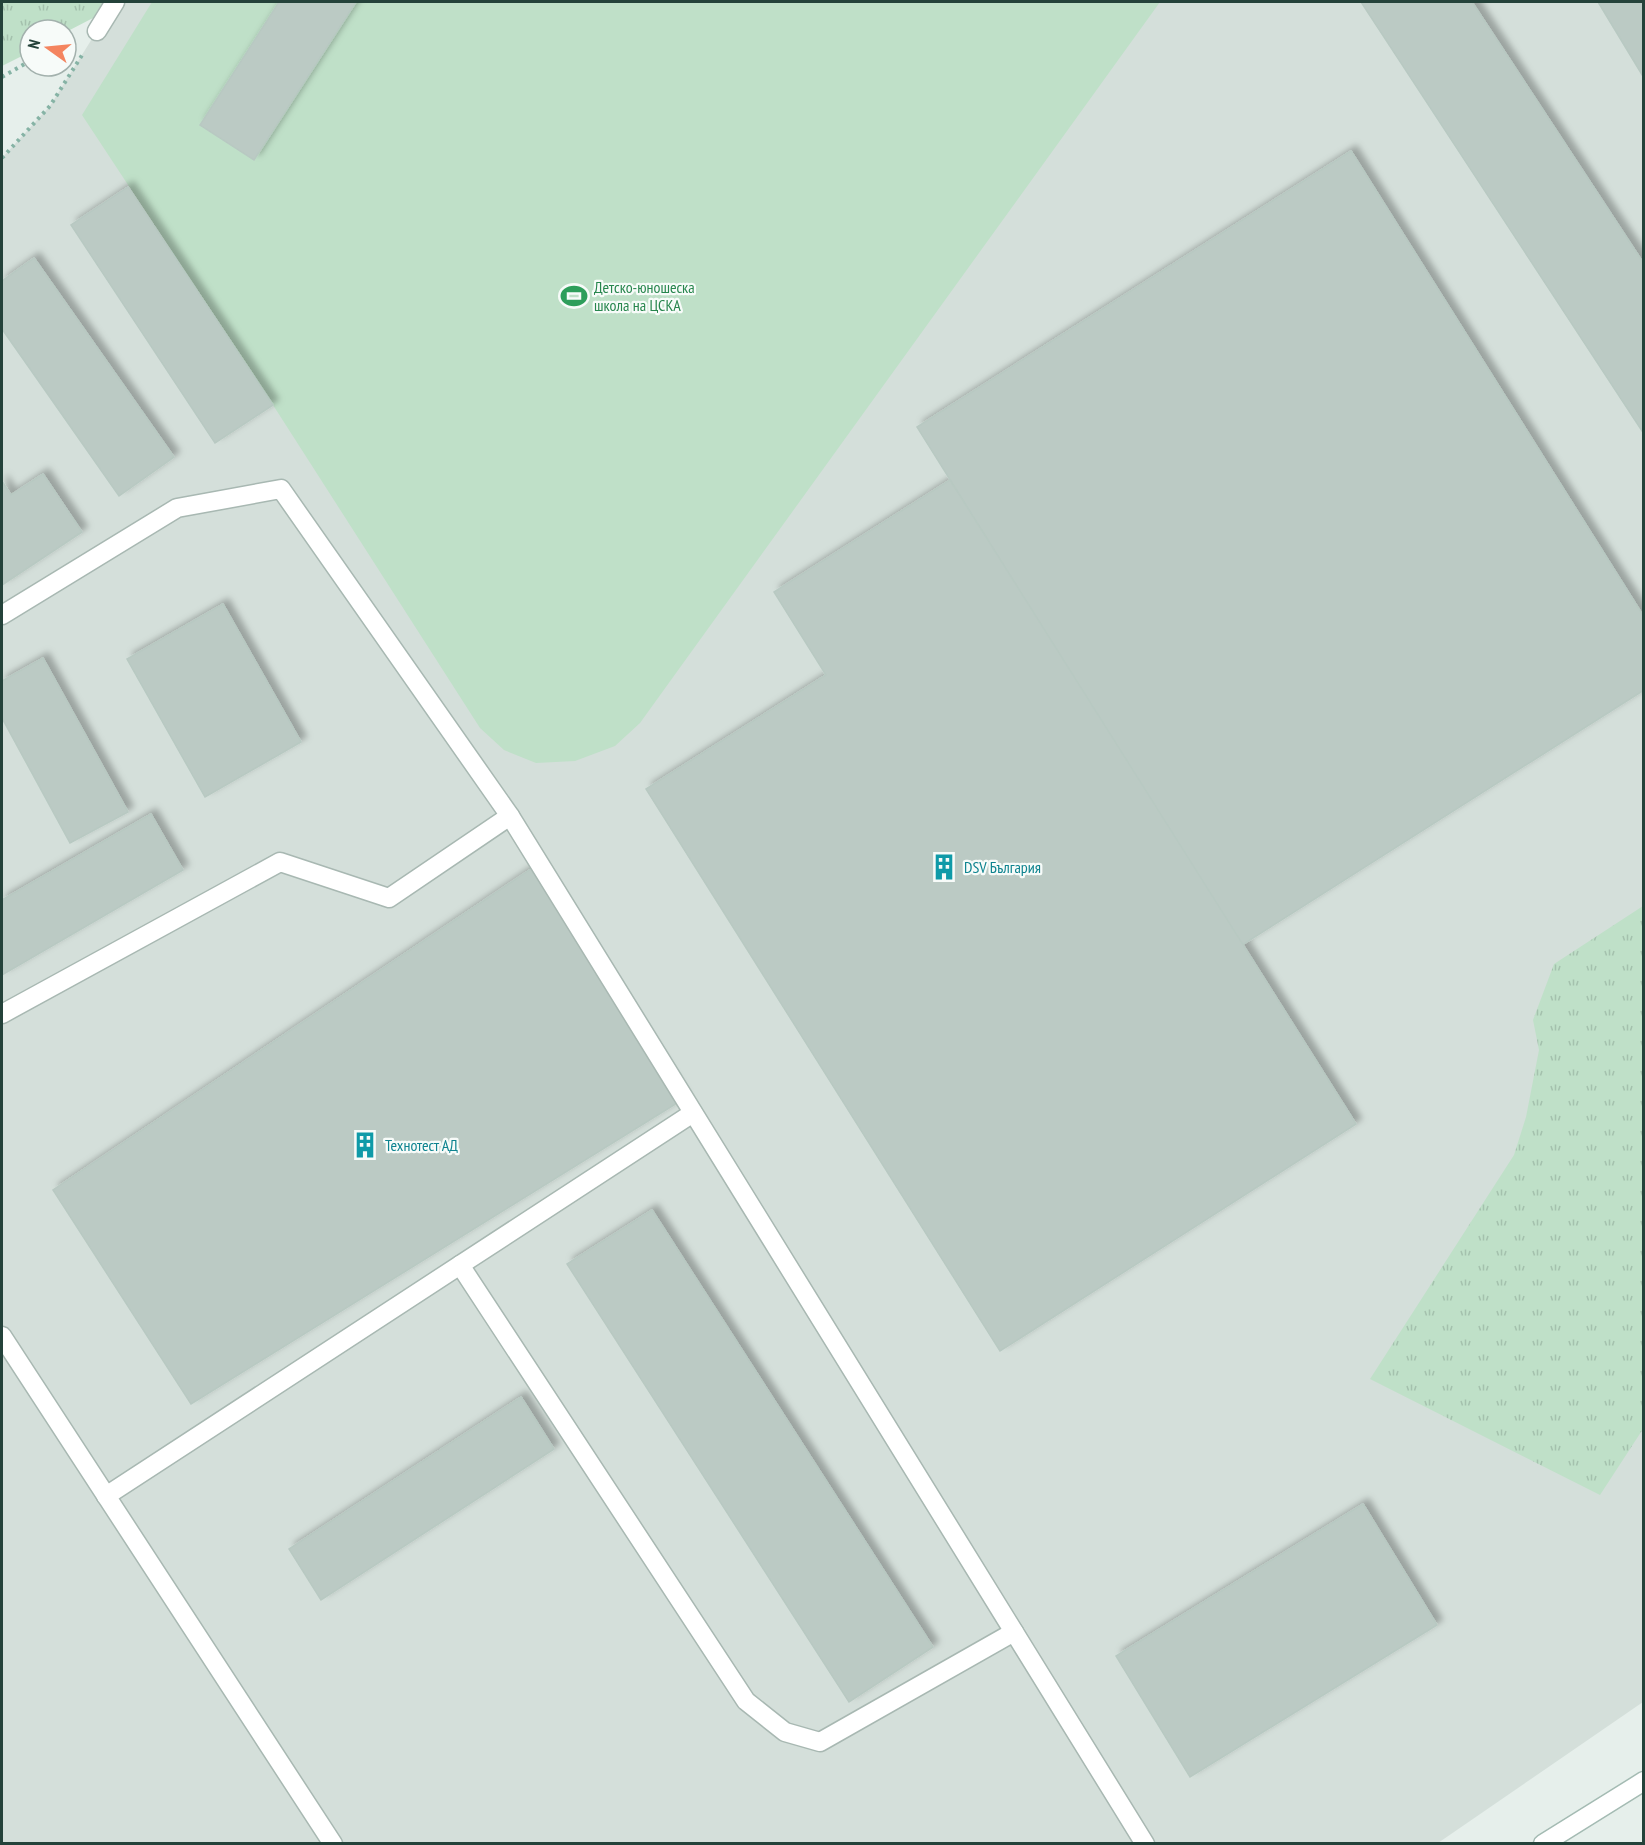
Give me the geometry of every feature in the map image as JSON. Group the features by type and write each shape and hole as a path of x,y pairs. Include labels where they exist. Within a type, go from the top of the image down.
{"street":[{"path":"97,31 115,2"},
{"path":"2,615 177,508 281,489 510,816 1145,1844"},
{"path":"2,1014 280,862 389,898 510,816"},
{"path":"106,1496 693,1113"},
{"path":"460,1265 746,1701 785,1732 820,1742 1014,1632"},
{"path":"2,1336 333,1844"},
{"path":"1543,1844 1644,1781"}],"path":[{"path":"2,158 50,106 97,31"},
{"path":"2,77 18,68"}],"shaded area":[{"path":"115,2 1643,2 1643,1702 1438,1843 2,1843 2,158 50,106 68,78 78,78 78,61"}],"green space":[{"path":"2,2 103,2 93,18 78,26 78,18 18,18 18,58 2,66"},
{"name":"Детско-юношеска школа на ЦСКА","path":"152,2 1160,2 640,723 615,746 575,761 536,763 504,750 480,728 273,405 82,115"},
{"path":"1643,906 1643,1429 1600,1495 1370,1379 1514,1155 1526,1117 1539,1050 1533,1020 1554,964"}],"building":[{"path":"279,2 356,2 254,160 200,125"},
{"path":"1361,2 1472,2 1644,264 1644,434"},
{"path":"1598,2 1644,2 1644,78"},
{"path":"1351,151 1644,617 1644,690 1242,945 917,427"},
{"path":"128,187 273,405 215,443 71,225"},
{"path":"34,258 174,457 119,496 2,329 2,281"},
{"path":"43,474 82,532 2,585 2,481 11,495"},
{"name":"DSV България","path":"950,480 1356,1124 1000,1351 646,789 826,675 774,592"},
{"path":"223,604 301,742 205,797 127,659"},
{"path":"43,658 128,812 70,843 2,718 2,681"},
{"path":"151,814 183,870 2,975 2,900"},
{"name":"Технотест АД","path":"531,869 682,1100 191,1404 53,1190"},
{"path":"652,1210 933,1647 849,1702 567,1264"},
{"path":"521,1397 554,1449 321,1600 289,1549"},
{"path":"1363,1504 1437,1625 1190,1777 1116,1656"}],"place":[{"name":"Детско-юношеска школа на ЦСКА","path":"574,296"},
{"name":"DSV България","path":"944,867"},
{"name":"Технотест АД","path":"365,1145"}]}
